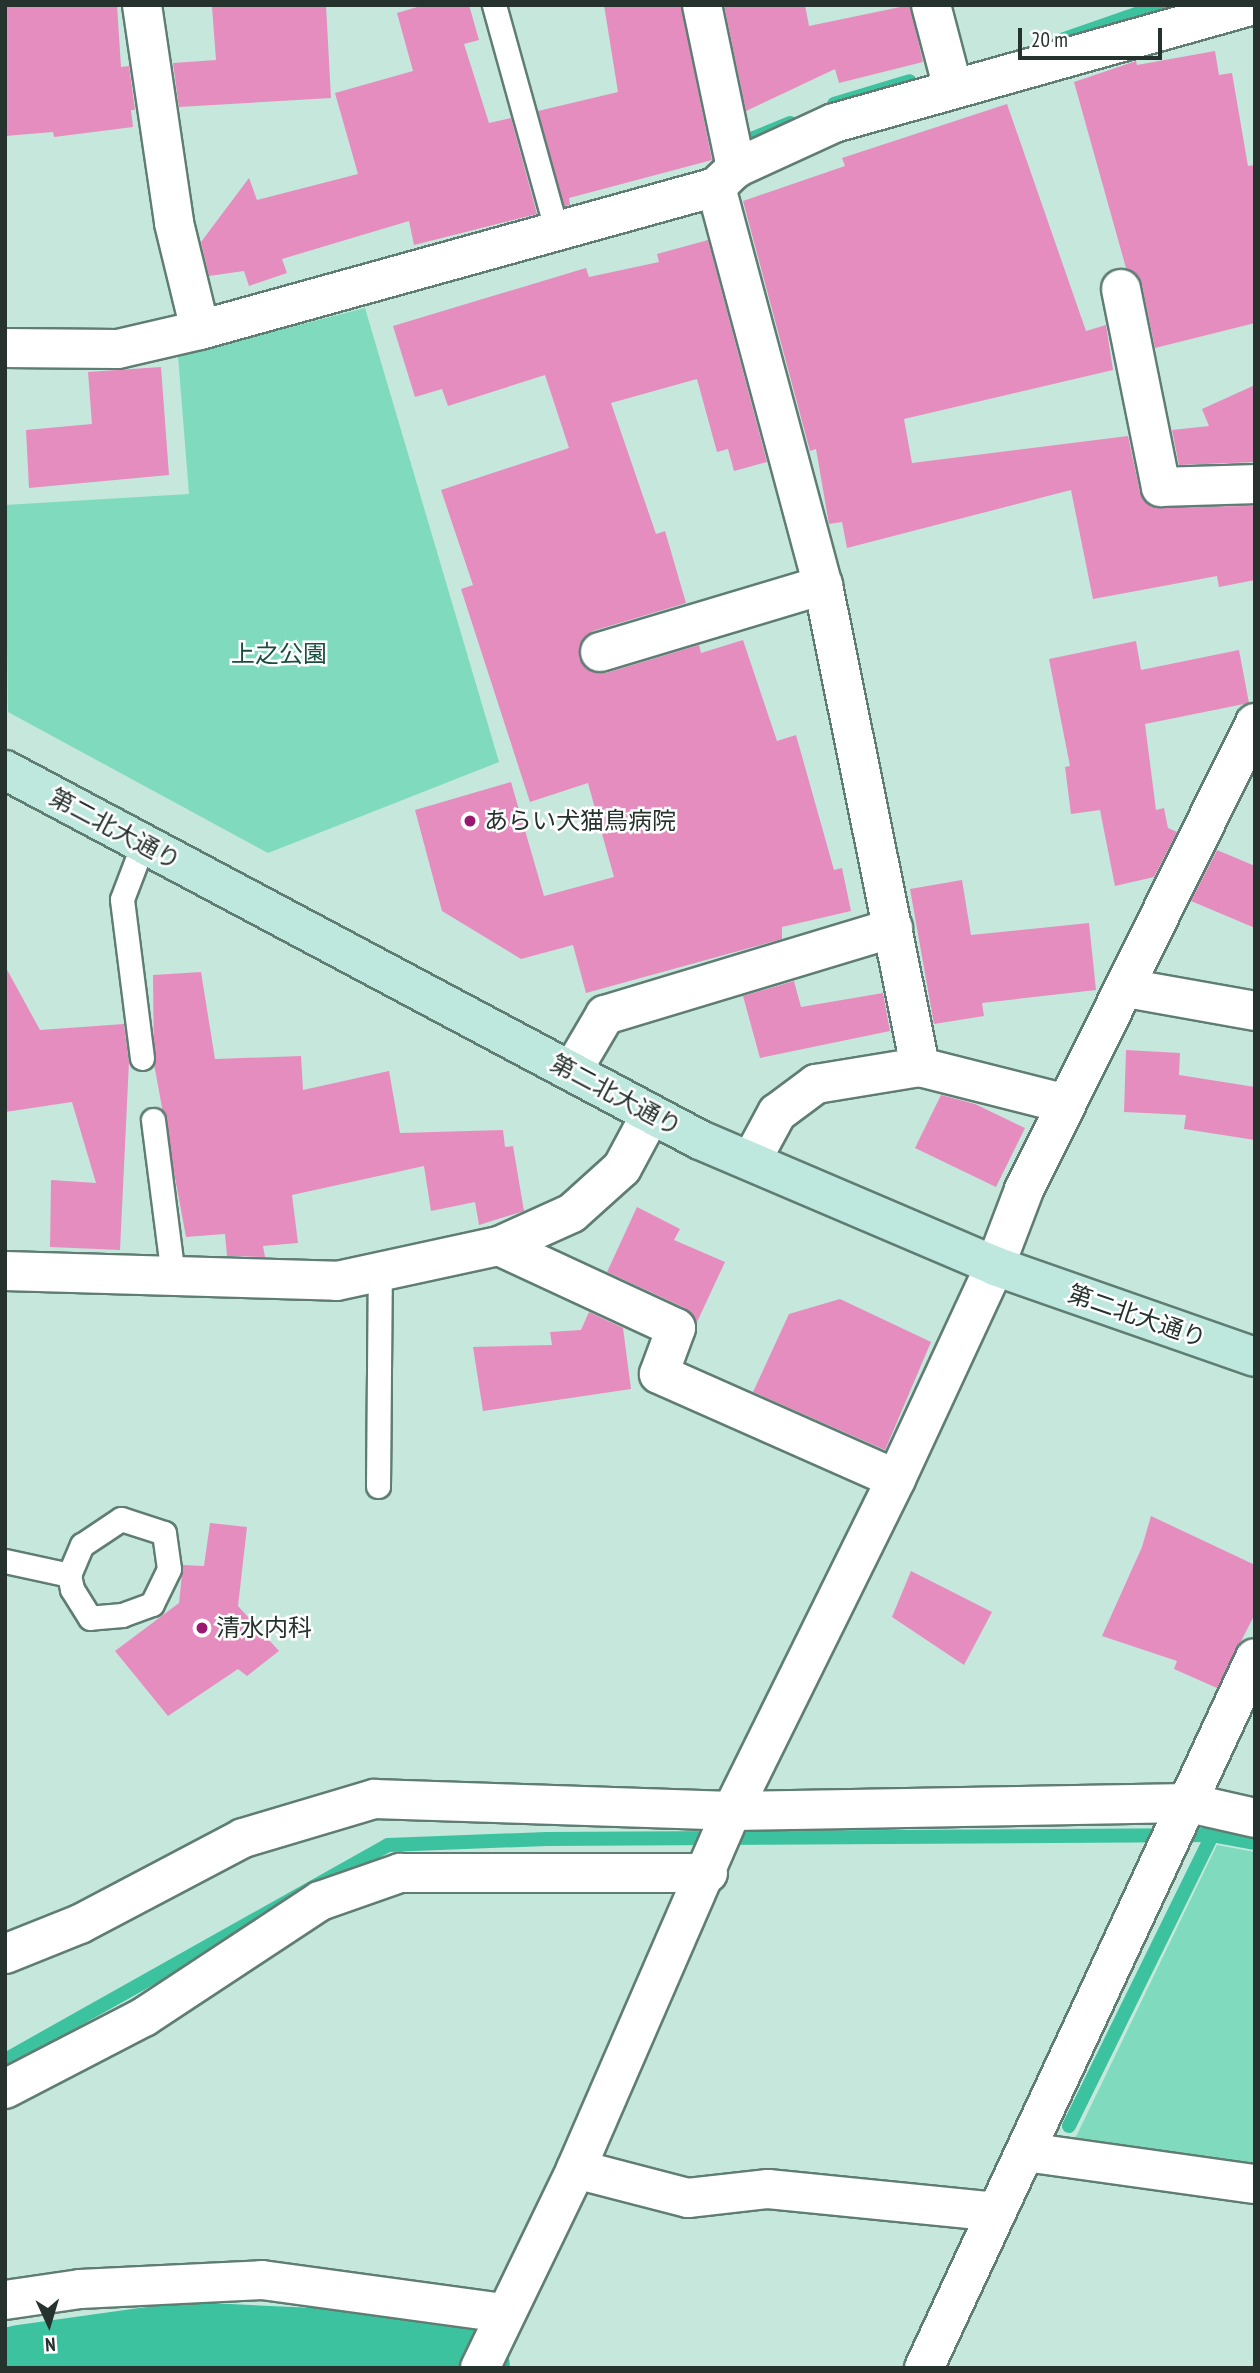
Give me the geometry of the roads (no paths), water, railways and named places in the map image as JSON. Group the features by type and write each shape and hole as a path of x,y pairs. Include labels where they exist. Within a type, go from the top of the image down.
{"street":[{"path":"142,5 174,223 200,330"},
{"path":"702,5 726,178 823,585 920,1067"},
{"path":"930,5 953,89"},
{"path":"5,348 118,349 200,330 726,178 834,122 1254,5"},
{"path":"1121,289 1161,487 1255,484"},
{"path":"600,652 823,585"},
{"path":"480,2368 503,2315 576,2169 709,1870 731,1813 896,1479 995,1265 1024,1190 1251,738"},
{"name":"第二北大通り","path":"5,770 652,1114 751,1161 995,1265 1255,1357"},
{"path":"572,1071 605,1015 893,928"},
{"path":"1126,988 1255,1011"},
{"path":"751,1161 777,1113 816,1084 920,1067 1066,1104"},
{"path":"5,1271 337,1280 499,1246 572,1213 622,1168 652,1114"},
{"path":"499,1246 676,1328 659,1374 896,1479"},
{"path":"924,2368 1255,1658"},
{"path":"5,1954 80,1924 243,1838 374,1799 731,1813 1184,1813 1255,1818"},
{"path":"5,2088 144,2018 320,1901 400,1874 709,1870"},
{"path":"1026,2152 1255,2184"},
{"path":"576,2169 688,2198 768,2189 997,2212"},
{"path":"5,2300 80,2289 262,2280 503,2315"}],"lane":[{"path":"494,5 556,229"},
{"path":"142,1058 122,899 143,844"},
{"path":"153,1120 173,1276"},
{"path":"378,1486 380,1271"},
{"path":"121,1519 164,1533 169,1569 152,1604 122,1615 90,1618 72,1590 69,1575 82,1545 121,1519"},
{"path":"5,1561 69,1575"}],"waterway":[{"path":"1061,40 1162,5"},
{"path":"834,104 910,81"},
{"path":"744,142 790,123"},
{"path":"5,2060 388,1845 547,1839 1212,1835 1255,1843"},
{"path":"1069,2126 1212,1835"},
{"path":"20,2368 186,2345 334,2352 467,2368"}],"place":[{"name":"あらい犬猫鳥病院","path":"470,821"},
{"name":"清水内科","path":"202,1628"}],"park label":[{"name":"上之公園","path":"279,654"}]}
